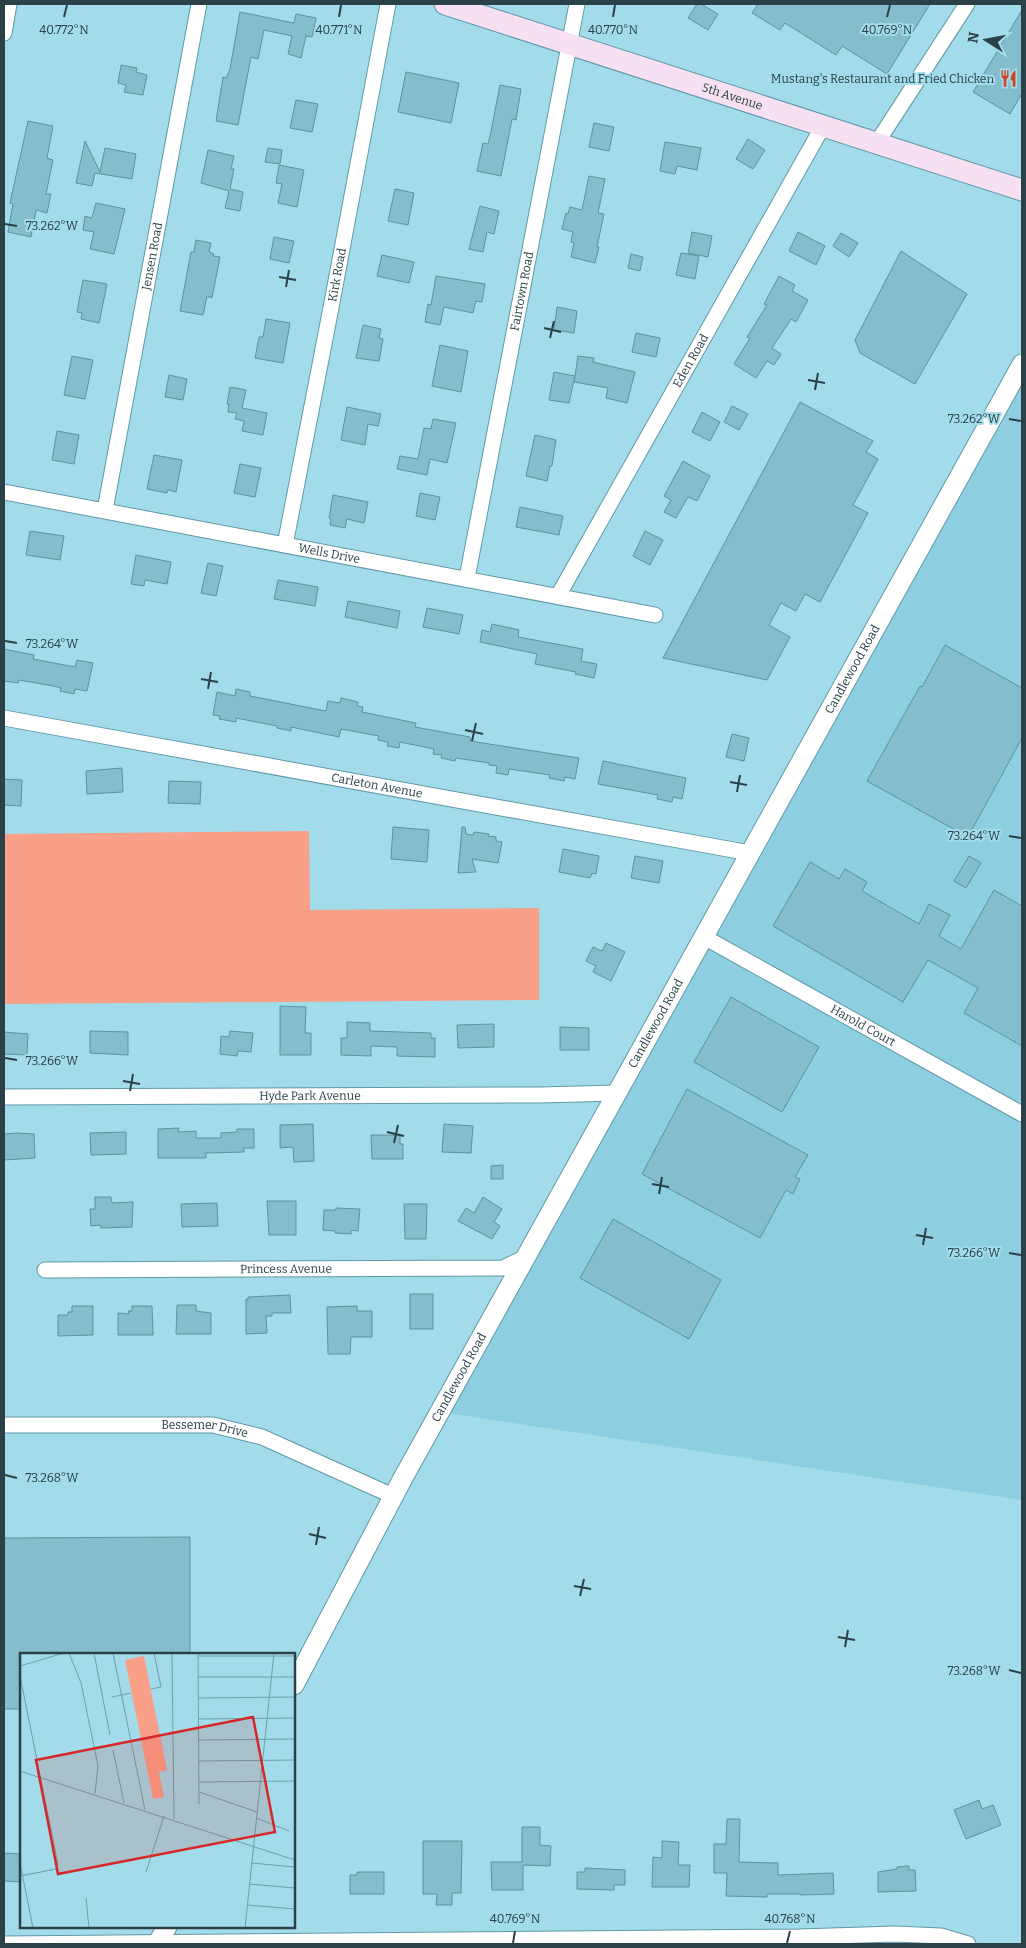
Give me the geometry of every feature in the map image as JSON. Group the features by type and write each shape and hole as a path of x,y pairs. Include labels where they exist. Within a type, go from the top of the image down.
{"main road":[{"name":"5th Avenue","path":"445,4 1022,190"}],"street":[{"path":"4,33 9,4"},
{"name":"Jensen Road","path":"105,510 199,4"},
{"name":"Kirk Road","path":"285,545 388,4"},
{"name":"Fairtown Road","path":"467,578 577,4"},
{"path":"876,144 967,4"},
{"name":"Eden Road","path":"558,596 823,126"},
{"name":"Candlewood Road","path":"295,1683 393,1496 1022,364"},
{"name":"Wells Drive","path":"4,492 655,615"},
{"name":"Carleton Avenue","path":"4,718 750,853"},
{"name":"Harold Court","path":"704,937 1022,1114"},
{"name":"Hyde Park Avenue","path":"4,1097 530,1095 617,1092"},
{"name":"Princess Avenue","path":"45,1270 503,1268 526,1257"},
{"name":"Bessemer Drive","path":"4,1425 213,1425 262,1437 393,1496"},
{"path":"158,1944 166,1928"},
{"path":"4,1944 799,1937 895,1934 941,1936 968,1944"}],"shaded area":[{"path":"1022,364 1022,1500 440,1412"},
{"path":"309,831 310,910 539,908 539,1000 4,1004 4,834"}],"building":[{"path":"697,4 701,4 718,14 708,30 688,18"},
{"path":"758,4 930,4 887,74 842,46 836,55 785,23 780,30 752,13"},
{"path":"1022,10 1022,93 1010,114 973,92"},
{"path":"240,12 294,23 296,14 316,18 312,37 306,36 301,58 288,54 292,36 264,30 258,59 251,57 238,125 216,121 223,77 226,78 230,69"},
{"path":"121,65 137,68 136,72 147,75 143,95 124,92 126,85 118,83"},
{"path":"406,72 459,83 451,123 398,112"},
{"path":"500,85 521,89 516,120 512,119 501,176 477,171 483,143 488,144"},
{"path":"296,100 318,104 312,132 290,128"},
{"path":"28,121 53,126 47,158 53,160 46,194 51,194 47,213 36,210 31,237 8,232 13,204 10,203"},
{"path":"594,123 614,127 609,151 589,147"},
{"path":"748,139 765,150 753,169 736,159"},
{"path":"85,141 100,172 105,148 136,154 132,179 95,173 92,186 76,183"},
{"path":"665,142 701,148 697,170 677,166 675,174 660,171"},
{"path":"268,148 282,150 280,164 265,162"},
{"path":"208,150 234,156 231,169 234,169 230,189 243,192 240,211 225,208 229,191 201,183"},
{"path":"279,165 304,170 297,207 278,203 282,184 276,183"},
{"path":"589,176 605,179 598,213 604,214 595,263 571,257 574,243 571,242 573,232 562,229 566,213 568,214 570,207 582,210"},
{"path":"395,189 414,193 408,225 388,221"},
{"path":"96,203 125,209 114,254 90,249 94,232 83,230 85,216 92,218"},
{"path":"480,206 499,211 494,234 487,232 483,252 469,249"},
{"path":"692,232 712,236 708,257 688,253"},
{"path":"798,232 825,246 816,265 789,251"},
{"path":"841,233 858,243 849,257 833,246"},
{"path":"274,237 294,241 289,263 270,259"},
{"path":"196,240 211,243 209,252 214,254 213,256 220,257 212,298 207,296 203,315 180,311 191,252 194,252"},
{"path":"901,251 967,294 915,384 860,353 855,340"},
{"path":"681,253 699,256 695,279 676,275"},
{"path":"631,254 643,257 640,271 628,268"},
{"path":"382,255 414,262 409,283 377,276"},
{"path":"436,276 485,284 482,302 476,301 473,313 444,307 440,325 425,322 428,304 431,305"},
{"path":"779,276 795,285 792,291 808,300 796,322 791,319 772,348 781,354 774,365 767,361 756,378 734,364 750,338 747,337 767,305 764,304"},
{"path":"83,280 107,284 99,323 81,319 82,313 77,312"},
{"path":"557,307 577,311 574,333 554,330"},
{"path":"266,319 290,323 283,363 255,358 259,337 263,337"},
{"path":"363,325 381,329 379,338 383,339 379,361 356,358"},
{"path":"636,333 660,338 656,357 632,352"},
{"path":"440,345 468,351 461,392 432,386"},
{"path":"72,356 93,360 85,399 64,395"},
{"path":"578,356 594,358 593,362 635,372 627,403 606,398 608,388 574,382"},
{"path":"554,372 575,376 569,403 549,400"},
{"path":"169,375 187,379 183,400 165,397"},
{"path":"230,387 246,390 242,408 267,413 263,435 242,431 244,421 235,419 237,413 228,412 229,404 227,404"},
{"path":"800,402 873,441 866,452 878,459 853,505 868,513 820,602 805,594 796,611 781,603 769,625 790,637 767,680 663,658"},
{"path":"732,406 748,414 739,430 724,422"},
{"path":"347,407 381,414 378,426 368,424 365,445 341,440"},
{"path":"702,412 720,422 710,441 692,432"},
{"path":"433,419 456,423 447,463 430,459 427,475 397,469 400,456 418,459 424,428 431,429"},
{"path":"57,431 79,435 74,464 52,460"},
{"path":"535,435 556,440 552,466 550,466 547,481 526,476"},
{"path":"154,455 182,460 176,492 168,490 167,493 147,489"},
{"path":"683,461 710,476 697,501 688,497 676,518 664,512 671,500 664,496"},
{"path":"240,464 261,468 255,497 234,493"},
{"path":"420,493 440,497 435,520 416,516"},
{"path":"333,495 368,502 364,523 347,519 345,528 330,525 331,519 329,518"},
{"path":"520,507 563,516 559,535 516,527"},
{"path":"30,531 64,536 60,560 26,555"},
{"path":"645,531 663,540 650,565 633,556"},
{"path":"136,555 171,562 167,584 145,580 144,586 131,584"},
{"path":"208,563 223,566 216,596 201,593"},
{"path":"278,580 318,587 315,606 274,599"},
{"path":"348,601 400,611 397,628 345,617"},
{"path":"427,608 463,615 459,634 423,627"},
{"path":"492,624 519,630 518,637 583,649 581,661 597,664 594,678 575,674 576,672 535,664 537,654 480,642 482,630 490,632"},
{"path":"945,645 1022,688 1022,738 968,837 867,781"},
{"path":"4,649 34,655 33,659 75,667 77,660 93,663 87,691 75,689 74,694 60,691 61,688 53,686 19,680 18,683 4,681"},
{"path":"236,689 250,692 250,696 326,711 328,701 340,703 341,698 358,702 357,706 363,707 362,712 416,723 415,727 470,737 470,741 579,758 575,779 565,777 564,781 549,778 550,775 509,769 508,775 496,773 497,766 489,765 489,763 456,758 455,761 441,758 442,755 433,754 434,749 400,742 399,748 387,746 388,742 378,740 379,736 341,729 339,737 291,727 291,731 277,728 277,726 236,718 236,722 219,719 220,716 213,715 217,692 235,696"},
{"path":"732,734 749,738 744,761 726,757"},
{"path":"603,761 686,778 682,799 673,797 672,802 657,799 658,795 598,784"},
{"path":"122,768 123,792 87,794 86,771"},
{"path":"4,779 22,780 21,806 4,805"},
{"path":"169,781 201,782 200,804 168,803"},
{"path":"393,827 429,830 427,862 391,859"},
{"path":"462,827 465,827 466,834 473,835 474,832 489,834 488,836 496,837 496,841 502,842 498,863 472,859 476,872 458,873"},
{"path":"563,849 599,856 596,874 592,873 590,878 559,872"},
{"path":"635,856 663,861 659,883 631,878"},
{"path":"969,856 981,863 966,888 954,881"},
{"path":"810,862 839,879 845,869 867,882 862,891 919,924 929,904 950,915 939,936 961,949 994,890 1022,906 1022,1046 964,1013 978,988 928,960 903,1002 773,926"},
{"path":"606,943 625,952 611,981 593,972 596,966 586,961 593,947 602,951"},
{"path":"731,997 819,1047 782,1112 694,1062"},
{"path":"280,1006 306,1007 305,1033 311,1033 311,1055 280,1055"},
{"path":"347,1022 370,1023 370,1031 431,1033 431,1038 435,1038 435,1057 397,1056 397,1047 371,1046 371,1056 341,1055 341,1038 347,1038"},
{"path":"494,1024 494,1047 458,1048 457,1025"},
{"path":"560,1027 589,1028 589,1050 560,1050"},
{"path":"90,1031 128,1032 128,1055 90,1053"},
{"path":"230,1031 253,1033 251,1052 238,1051 237,1056 220,1054 221,1036 229,1037"},
{"path":"4,1032 28,1034 27,1055 4,1054"},
{"path":"687,1089 808,1155 795,1177 800,1179 793,1194 786,1190 760,1238 642,1174"},
{"path":"313,1124 314,1161 294,1162 293,1147 280,1148 280,1125"},
{"path":"444,1124 473,1126 471,1153 442,1152"},
{"path":"179,1128 178,1132 196,1131 196,1138 221,1138 221,1133 237,1132 237,1129 254,1129 254,1148 244,1148 244,1152 206,1153 206,1158 158,1158 158,1129"},
{"path":"126,1132 126,1154 91,1155 90,1133"},
{"path":"4,1134 34,1134 35,1158 4,1160"},
{"path":"371,1135 400,1135 400,1144 403,1144 403,1159 372,1159"},
{"path":"503,1165 503,1179 491,1179 491,1166"},
{"path":"95,1197 111,1197 112,1203 133,1202 132,1227 101,1228 100,1225 91,1226 90,1209 95,1209"},
{"path":"483,1197 502,1209 494,1222 500,1226 492,1239 458,1221 466,1208 474,1213"},
{"path":"267,1201 296,1201 296,1235 269,1235"},
{"path":"217,1203 218,1226 182,1227 181,1204"},
{"path":"404,1204 427,1204 426,1239 405,1239"},
{"path":"336,1208 360,1209 358,1231 351,1230 351,1234 323,1230 324,1210 336,1210"},
{"path":"613,1219 721,1280 689,1339 580,1278"},
{"path":"410,1294 433,1294 433,1329 410,1329"},
{"path":"290,1295 291,1313 272,1313 272,1316 266,1316 267,1333 246,1334 246,1299 248,1300 248,1297"},
{"path":"177,1305 196,1305 196,1311 211,1313 211,1334 176,1334"},
{"path":"72,1306 93,1306 93,1335 58,1336 58,1315 68,1315 68,1312 72,1312"},
{"path":"132,1306 152,1306 153,1335 118,1335 118,1313 129,1314 128,1311 132,1311"},
{"path":"357,1306 357,1311 372,1311 372,1337 351,1337 350,1354 328,1354 327,1307"},
{"path":"190,1537 190,1653 20,1653 20,1709 4,1709 4,1538"},
{"path":"979,1800 982,1809 993,1805 1001,1825 966,1839 954,1810"},
{"path":"727,1819 740,1819 739,1862 778,1863 778,1875 833,1873 834,1894 767,1894 767,1897 726,1896 727,1873 714,1873 714,1844 726,1844"},
{"path":"522,1827 540,1827 540,1845 551,1846 550,1866 523,1865 523,1890 492,1890 491,1862 522,1862"},
{"path":"423,1841 462,1841 461,1893 452,1893 452,1905 436,1905 437,1894 423,1894"},
{"path":"662,1841 679,1842 678,1865 690,1865 689,1887 652,1887 653,1857 662,1858"},
{"path":"4,1853 20,1854 20,1882 4,1881"},
{"path":"909,1866 909,1870 915,1870 916,1891 878,1892 878,1872"},
{"path":"585,1868 625,1870 625,1885 614,1885 614,1890 577,1889 577,1872 585,1872"},
{"path":"357,1872 384,1872 384,1894 350,1894 350,1875 357,1875"}],"place":[{"name":"Mustang's Restaurant and Fried Chicken","path":"1008,79"}]}
